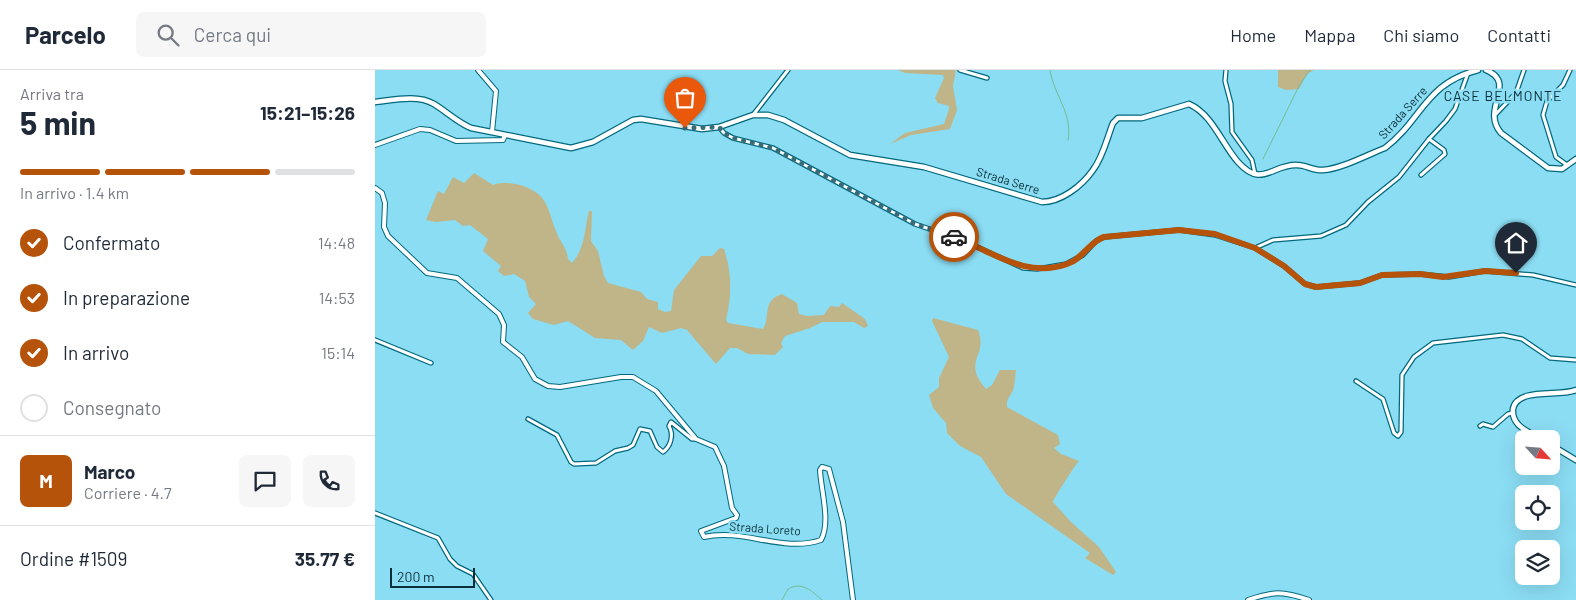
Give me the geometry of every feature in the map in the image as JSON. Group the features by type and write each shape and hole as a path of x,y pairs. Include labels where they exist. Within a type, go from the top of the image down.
{"main road":[{"name":"Strada Serre","path":"375,102 422,99 432,103 457,122 505,135 571,148 593,142 633,120 657,121 685,128 719,127 753,115 768,115 784,120 850,154 924,167 1042,202 1052,202 1067,194 1093,170 1113,123 1118,118 1142,118 1189,104 1203,113 1246,170 1255,174 1271,173 1298,164 1323,170 1385,148 1393,142 1429,97 1450,80 1478,70"},
{"path":"1486,70 1496,76 1500,87 1493,118 1501,133 1545,166 1557,170 1568,166 1576,159"},
{"path":"1526,430 1519,426 1513,413 1514,407 1522,397 1576,390"},
{"path":"1560,450 1576,460"}],"street":[{"path":"478,70 496,91 492,132"},
{"path":"753,115 788,70"},
{"path":"960,70 987,78"},
{"path":"1226,70 1225,81 1231,104 1232,132 1252,160 1255,174"},
{"path":"1493,118 1501,106 1516,93 1524,70"},
{"path":"1568,166 1556,157 1543,115 1547,101 1563,85 1571,70"},
{"path":"1255,248 1273,240 1315,237 1341,229 1368,202 1399,177 1455,109 1468,73"},
{"path":"719,127 724,133 733,138 773,148 915,224 963,240 1023,268 1037,269 1066,264 1083,255 1096,241 1104,237 1184,230 1215,234 1255,248 1284,266 1305,284 1316,287 1360,283 1382,275 1420,274 1449,277 1485,271 1541,276 1576,285"},
{"path":"375,145 420,129 430,130 455,141 503,140 505,135"},
{"path":"1421,175 1445,154 1444,150 1429,139"},
{"name":"Strada Loreto","path":"375,188 382,193 385,203 384,227 388,236 427,272 457,278 499,314 504,325 503,342 522,357 535,379 547,386 560,387 621,377 633,377 656,392 696,439 715,447 720,456 732,508 737,515 736,518 701,531 704,537 748,536 758,539 797,543 821,540 826,514 822,498 820,470 822,467 829,469 843,522 853,600"},
{"path":"1356,381 1383,399 1395,433 1398,436 1401,432 1402,375 1415,357 1433,343 1503,335 1522,339 1550,358 1576,360"},
{"path":"375,340 431,362"},
{"path":"1480,426 1483,424 1493,427 1508,414 1513,413"},
{"path":"528,419 557,436 571,462 574,464 596,463 615,451 628,448 633,445 640,429 650,431 659,451 665,450 672,434 669,426 671,422 692,440 696,439"},
{"path":"375,513 438,538 450,559 457,566 473,574 491,600"},
{"path":"1248,600 1278,592 1309,600"}],"shaded area":[{"path":"898,70 956,70 953,86 957,110 950,129 911,135 890,144 905,133 944,124 949,109 949,106 938,103 935,98 944,78 943,75 905,73"},
{"path":"1278,70 1314,70 1307,74 1299,89 1286,90 1278,87"},
{"path":"474,173 493,185 499,183 514,184 536,192 547,205 568,259 572,263 580,251 589,211 592,211 591,241 598,251 604,276 608,283 641,292 647,299 658,302 658,309 665,312 671,311 674,290 701,256 712,256 720,248 724,249 730,275 730,293 726,320 728,323 763,329 771,301 782,294 797,303 799,314 807,316 824,315 830,306 839,307 842,303 865,319 868,326 864,328 854,322 822,322 785,336 781,343 783,347 775,355 748,354 737,348 730,348 716,364 687,330 681,328 662,333 649,327 643,341 633,350 621,340 595,338 568,321 554,325 533,319 528,313 536,304 529,297 525,281 514,274 504,276 498,271 501,266 483,251 488,239 470,225 463,226 455,220 436,222 426,220 438,191 444,194 453,177 464,183"},
{"path":"933,318 978,330 980,346 975,364 979,379 986,389 992,385 1000,370 1016,370 1014,387 1007,401 1007,407 1058,435 1060,444 1054,448 1061,454 1079,461 1053,502 1071,522 1099,547 1116,572 1113,575 1085,558 1090,553 1006,494 981,457 960,446 947,433 946,423 933,408 929,395 939,387 939,378 949,357 932,321"}],"waterway":[{"path":"1050,70 1055,88 1066,113 1069,130 1068,140"},
{"path":"1263,159 1299,86 1310,70"},
{"path":"782,600 788,589 798,586 807,588 822,600"}],"way so far":[{"path":"685,128 719,127 724,133 733,138 773,148 805,167 915,224 954,237"}],"district":[{"name":"CASE BELMONTE","path":"1503,96"}],"route":[{"path":"954,237 1023,268 1037,269 1054,267 1073,261 1083,255 1100,238 1153,234 1171,230 1192,230 1215,234 1255,248 1284,266 1305,284 1316,287 1360,283 1382,275 1420,274 1443,277 1485,271 1516,273"}]}
